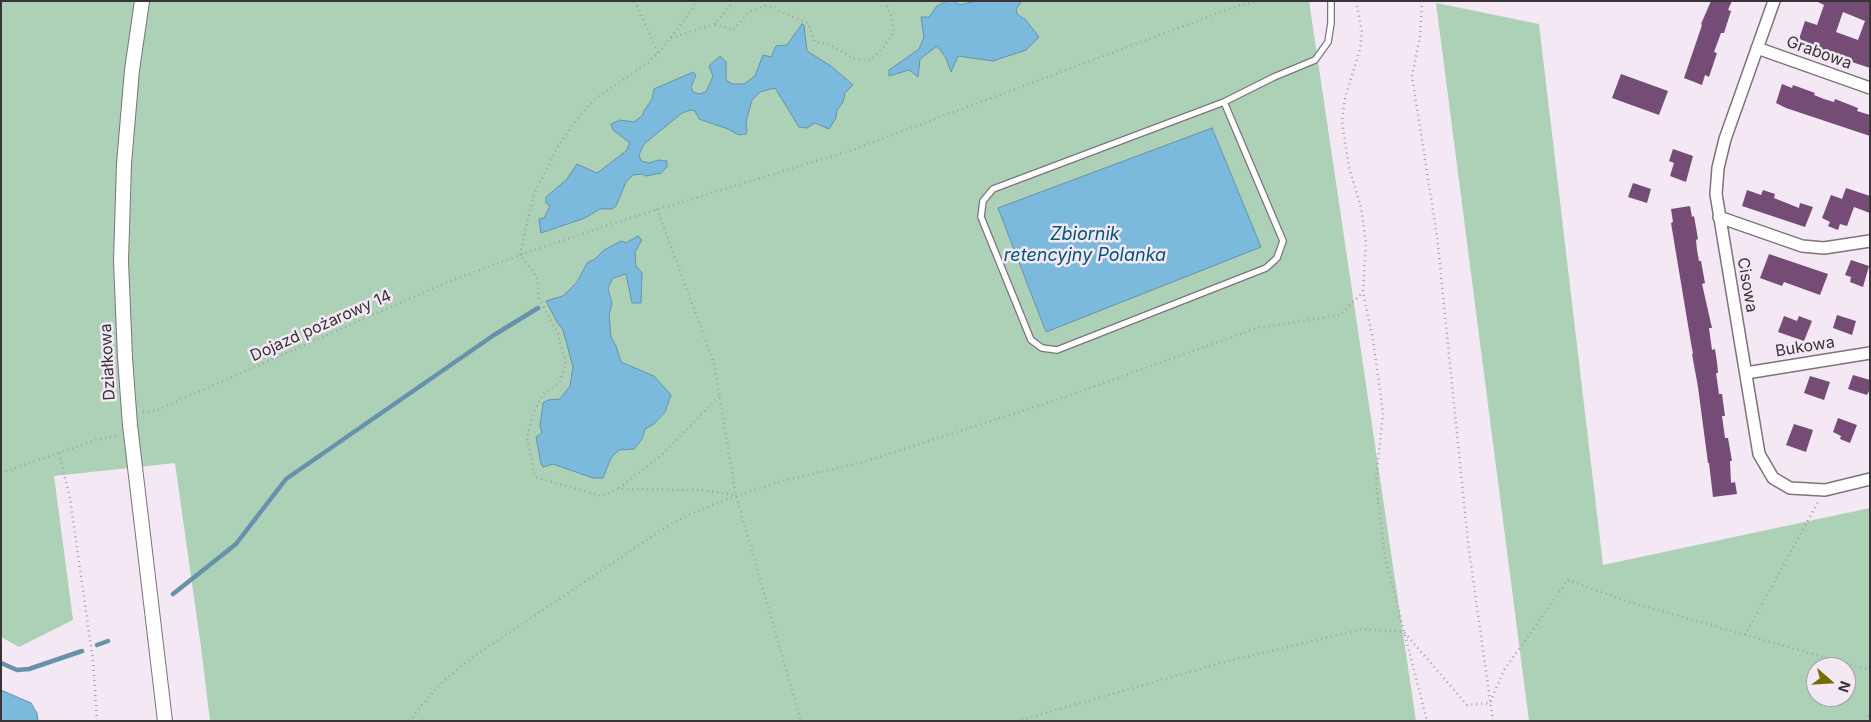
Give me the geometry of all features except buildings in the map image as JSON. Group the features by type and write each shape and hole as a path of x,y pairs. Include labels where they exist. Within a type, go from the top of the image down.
{"street":[{"name":"Działkowa","path":"142,1 132,70 124,164 121,261 130,426 165,721"},
{"name":"Cisowa","path":"1774,1 1725,140 1718,168 1716,194 1759,454 1773,478 1790,488 1825,490 1870,480"},
{"name":"Grabowa","path":"1757,48 1870,88"},
{"path":"1719,217 1802,246 1824,248 1870,241"},
{"name":"Bukowa","path":"1746,373 1870,353"}],"lane":[{"path":"1224,102 1283,241 1277,258 1266,268 1057,350 1042,348 1030,340 981,217 984,201 993,190 1224,102 1274,77 1315,60 1328,42 1331,23 1331,1"}],"path":[{"path":"635,1 658,53"},
{"path":"695,1 693,8 671,38 648,63 596,98 581,114 558,146 533,197 520,255 537,277 539,299 557,330 566,364 559,383 542,395 532,417 527,438 535,477 601,496 618,489 664,454 720,395"},
{"path":"671,38 715,24 734,1"},
{"path":"715,24 733,30 748,13 765,6 774,7 808,23 815,42 830,45 854,59 871,60 882,49 894,32 892,18 885,1"},
{"name":"Dojazd pożarowy 14","path":"1,473 96,440 119,435 141,413 155,411 445,283 520,255 657,210 852,150 1240,5 1259,1"},
{"path":"1356,1 1362,32 1360,48 1345,98 1342,122 1349,167 1361,208 1366,243 1363,292 1373,340 1383,413 1376,482 1385,557 1426,721"},
{"path":"1422,1 1420,37 1412,76 1437,236 1468,542 1493,721"},
{"path":"657,210 714,362 736,496 801,721"},
{"path":"409,721 440,684 470,659 666,527 690,514 736,496 786,480 864,462 1056,400 1257,328 1340,315 1363,292"},
{"path":"59,453 70,498 93,661 97,721"},
{"path":"618,489 702,490 736,496"},
{"path":"1745,636 1825,490"},
{"path":"1490,703 1504,670 1568,580 1626,601 1870,670"},
{"path":"1017,721 1228,661 1363,629 1404,632 1467,705 1490,703"},
{"path":"1865,721 1870,712"}],"green space":[{"path":"1,1 1309,1 1416,721 210,721 175,463 54,476 73,620 19,647 1,637"},
{"path":"1436,3 1539,24 1603,565 1870,508 1870,721 1529,721"}],"water":[{"path":"947,1 953,1 960,5 976,1 1022,1 1016,9 1017,14 1026,20 1039,37 1026,50 993,61 958,56 951,72 946,58 937,46 920,59 918,77 909,70 889,76 889,70 919,49 924,37 921,17 929,17 937,6"},
{"path":"802,24 804,25 807,51 831,66 853,85 845,93 843,102 837,110 836,118 829,129 815,123 807,128 799,127 775,88 760,92 752,100 746,122 746,134 739,135 699,119 695,111 691,110 682,113 644,144 639,155 641,161 649,163 658,160 667,161 667,167 661,173 646,176 642,174 633,175 626,182 616,206 612,209 600,209 585,218 541,233 539,219 544,218 550,206 546,203 546,197 566,180 577,164 597,173 626,151 630,143 613,130 611,124 620,120 634,122 643,115 652,99 654,89 693,72 696,75 691,87 693,92 699,94 706,92 713,76 709,66 720,56 726,62 726,80 732,84 744,84 755,76 763,55 771,57 776,46 787,45"},
{"name":"Zbiornik retencyjny Polanka","path":"1212,128 1261,247 1046,332 998,208"},
{"path":"638,236 642,240 635,252 636,266 642,273 641,303 632,303 626,274 613,278 608,288 612,304 609,314 611,337 621,362 654,376 671,395 665,412 654,424 645,429 642,439 634,449 619,450 611,458 603,478 593,478 553,464 543,467 536,437 542,433 540,426 543,403 548,400 560,399 570,386 573,367 563,330 546,301 563,296 577,282 587,263 595,259 604,250 621,241 626,243"},
{"path":"1,690 31,703 37,713 38,721 1,721"}],"waterway":[{"path":"173,594 236,544 286,479 494,335 538,308"},
{"path":"97,645 108,641"},
{"path":"1,663 17,670 29,669 82,651"}]}
